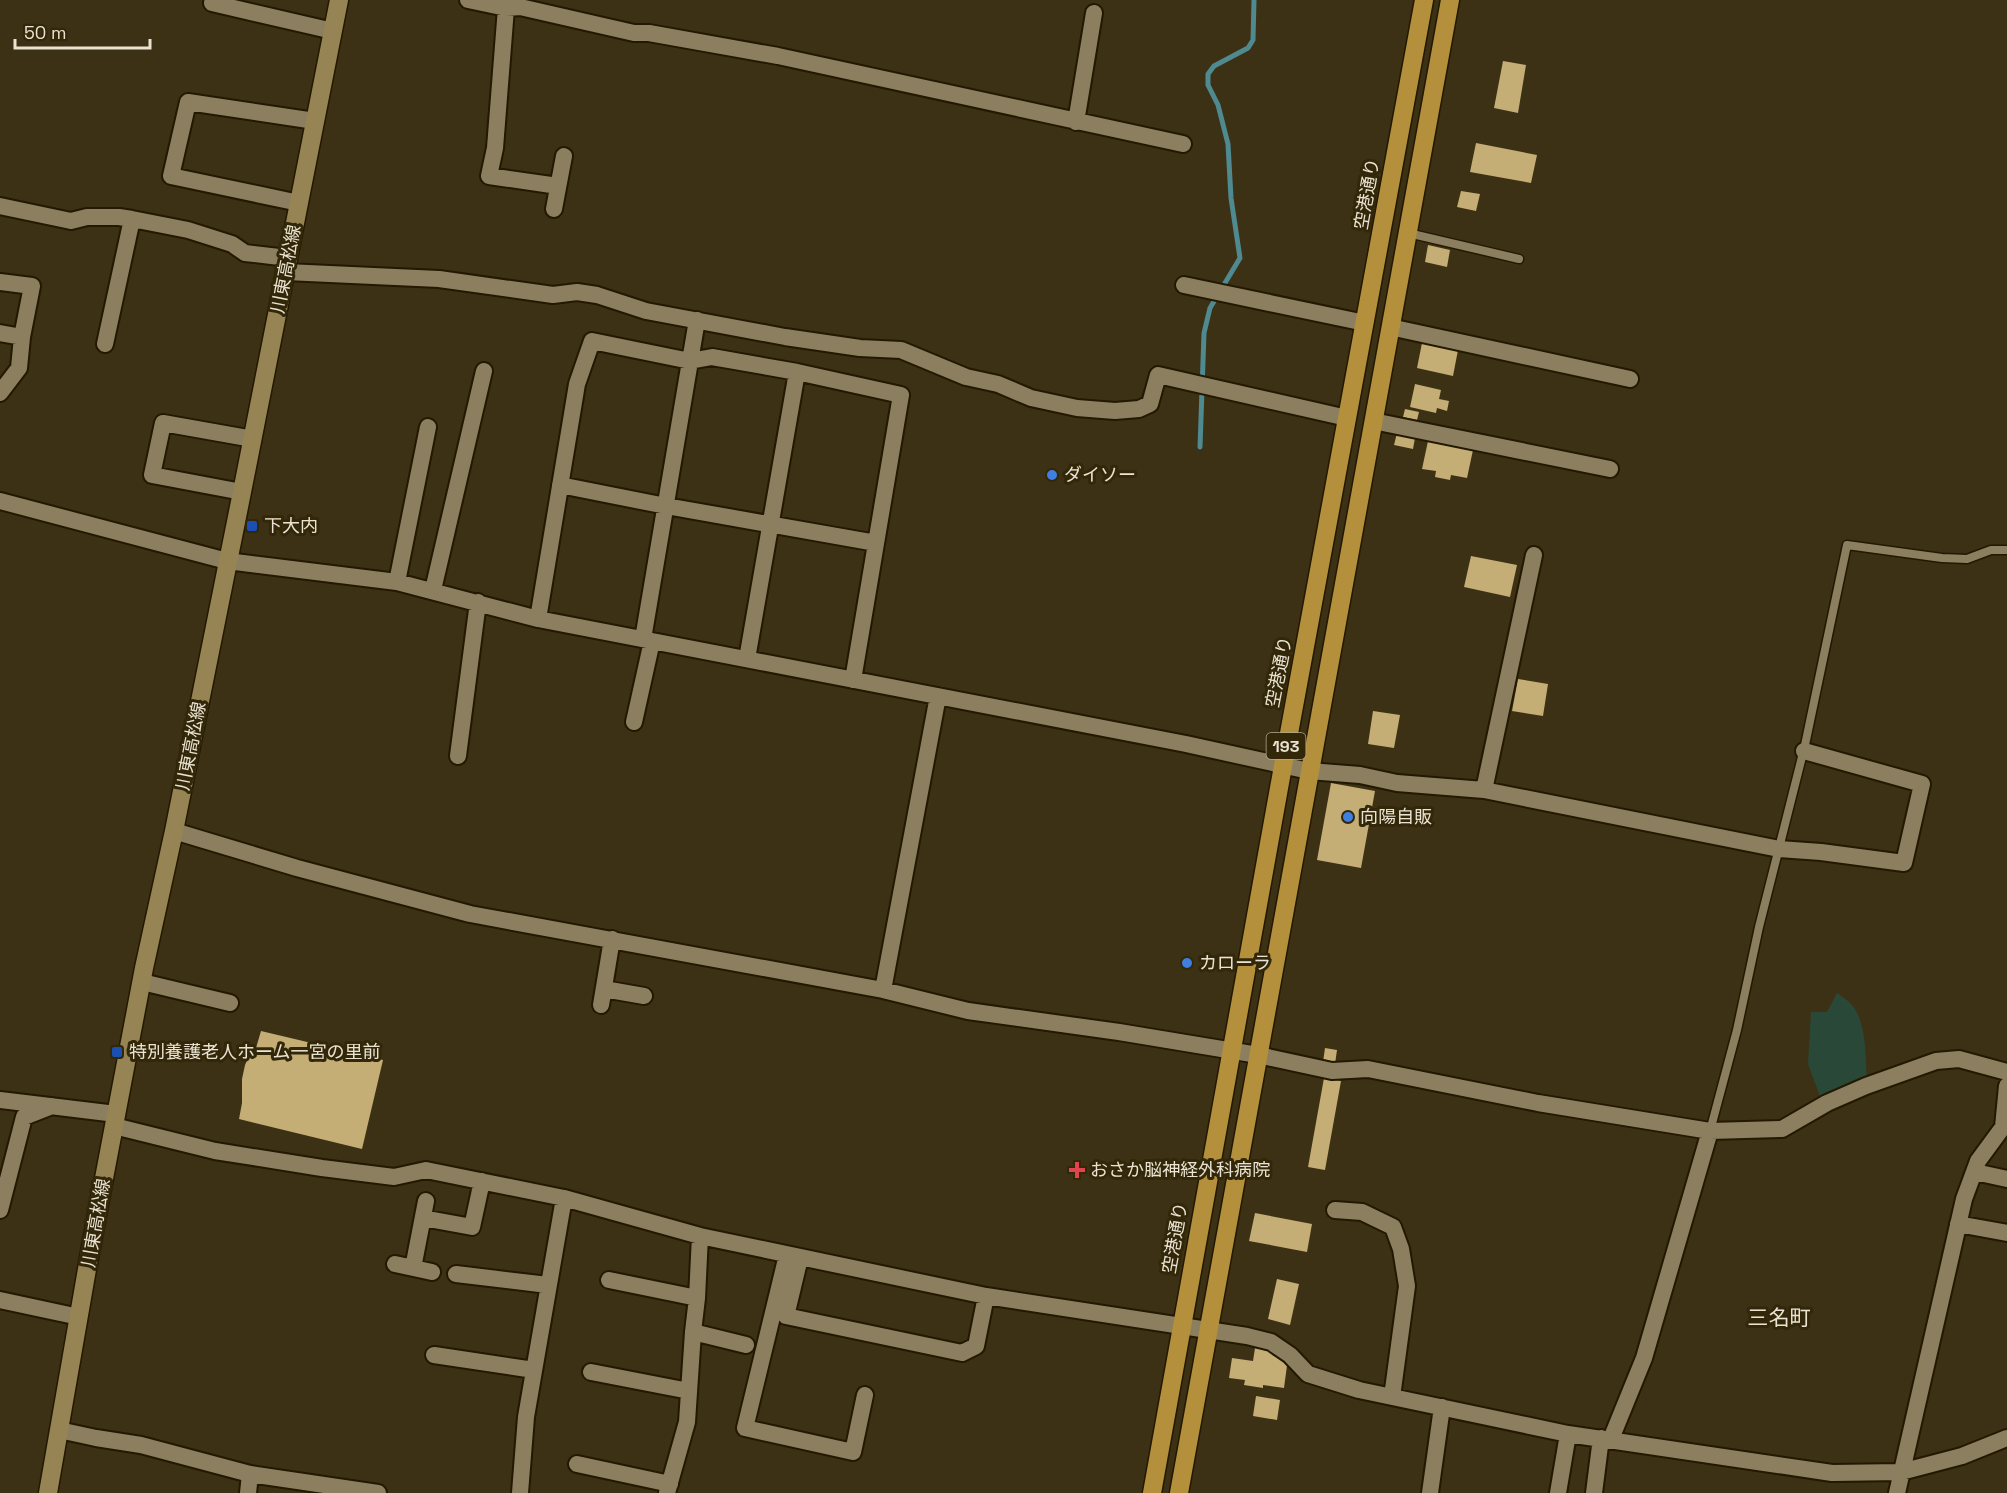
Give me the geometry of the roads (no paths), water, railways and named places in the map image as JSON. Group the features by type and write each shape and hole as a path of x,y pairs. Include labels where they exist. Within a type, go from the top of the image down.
{"highway":[{"name":"空港通り","path":"1152,1493 1180,1325 1424,0"},
{"name":"193","path":"1179,1493 1450,0"}],"main road":[{"name":"川東高松線","path":"48,1493 115,1120 339,0"}],"street":[{"path":"468,0 506,8 520,7 634,33 649,33 778,56 1182,144"},
{"path":"212,3 333,31"},
{"path":"506,8 495,148 489,176 558,186"},
{"path":"1076,122 1094,13"},
{"path":"299,203 171,176 188,102 315,121"},
{"path":"554,209 564,156"},
{"path":"0,206 71,221 87,217 119,217 188,230 232,244 245,253 287,265 439,279 553,295 577,292 597,295 646,311 785,337 860,348 901,350 966,377 998,384 1031,398 1077,408 1115,411 1139,409 1150,404 1158,375 1347,418"},
{"path":"105,344 132,219"},
{"path":"0,282 32,286 22,337 20,368 0,393"},
{"path":"1184,285 1365,323"},
{"path":"634,723 666,506 697,320"},
{"path":"1390,327 1630,379"},
{"path":"0,333 22,337"},
{"path":"537,619 577,384 592,341 690,361 712,357 797,372 901,395 853,680"},
{"path":"433,590 484,371"},
{"path":"747,659 797,372"},
{"path":"1373,422 1610,469"},
{"path":"242,492 152,475 163,423 253,439"},
{"path":"397,582 429,427"},
{"path":"560,485 876,543"},
{"path":"0,501 227,561 397,582 537,619 1186,744 1309,771 1360,776 1397,783 1484,790 1779,849 1904,862 1922,784 1804,751"},
{"path":"1484,790 1534,555"},
{"path":"458,756 478,602"},
{"path":"884,990 938,696"},
{"path":"174,831 297,868 470,914 884,990 968,1011 1231,1050 1332,1071 1368,1069 1538,1103 1710,1131 1782,1129 1827,1102 1935,1061 1959,1059 2007,1072"},
{"path":"612,939 602,997 644,996"},
{"path":"142,982 230,1004"},
{"path":"1897,1493 1964,1199 1978,1161 2003,1127 2007,1086"},
{"path":"0,1100 52,1106 115,1120 215,1151 394,1177 426,1170 564,1198 700,1236 986,1296 1247,1336 1271,1342 1290,1355 1308,1374 1359,1390 1568,1434 1832,1473 1901,1472 1962,1456 2007,1438"},
{"path":"0,1210 24,1117 52,1106"},
{"path":"1594,1493 1606,1439 1644,1358 1710,1131"},
{"path":"1974,1172 2007,1179"},
{"path":"423,1218 472,1227 482,1181"},
{"path":"520,1493 526,1417 564,1198"},
{"path":"413,1268 426,1201"},
{"path":"1335,1210 1362,1212 1393,1227 1401,1249 1407,1286 1392,1397"},
{"path":"1958,1224 2007,1233"},
{"path":"576,1464 668,1489 687,1422 693,1332 698,1298 700,1236"},
{"path":"794,1256 786,1316 962,1353 976,1346 986,1296"},
{"path":"794,1256 745,1428 853,1452 865,1395"},
{"path":"395,1264 432,1272"},
{"path":"456,1274 548,1285"},
{"path":"609,1280 698,1298"},
{"path":"0,1300 79,1317"},
{"path":"693,1332 746,1345"},
{"path":"434,1355 534,1370"},
{"path":"591,1372 689,1391"},
{"path":"1430,1493 1442,1407"},
{"path":"59,1430 141,1445 250,1474 378,1493"},
{"path":"1558,1493 1568,1434"},
{"path":"248,1493 250,1474"}],"lane":[{"path":"1407,233 1519,259"},
{"path":"1710,1131 1737,1030 1759,927 1804,751 1847,545 1951,558 1967,558 1991,550 2007,550"}],"waterway":[{"path":"1200,447 1204,333 1210,308 1240,258 1231,198 1228,144 1218,105 1208,85 1208,74 1214,66 1248,48 1253,40 1254,0"}],"place":[{"name":"ダイソー","path":"1052,475"},
{"name":"下大内","path":"252,526"},
{"name":"向陽自販","path":"1348,817"},
{"name":"カローラ","path":"1187,963"},
{"name":"特別養護老人ホーム一宮の里前","path":"117,1052"},
{"name":"おさか脳神経外科病院","path":"1077,1170"}],"district":[{"name":"三名町","path":"1779,1318"}]}
